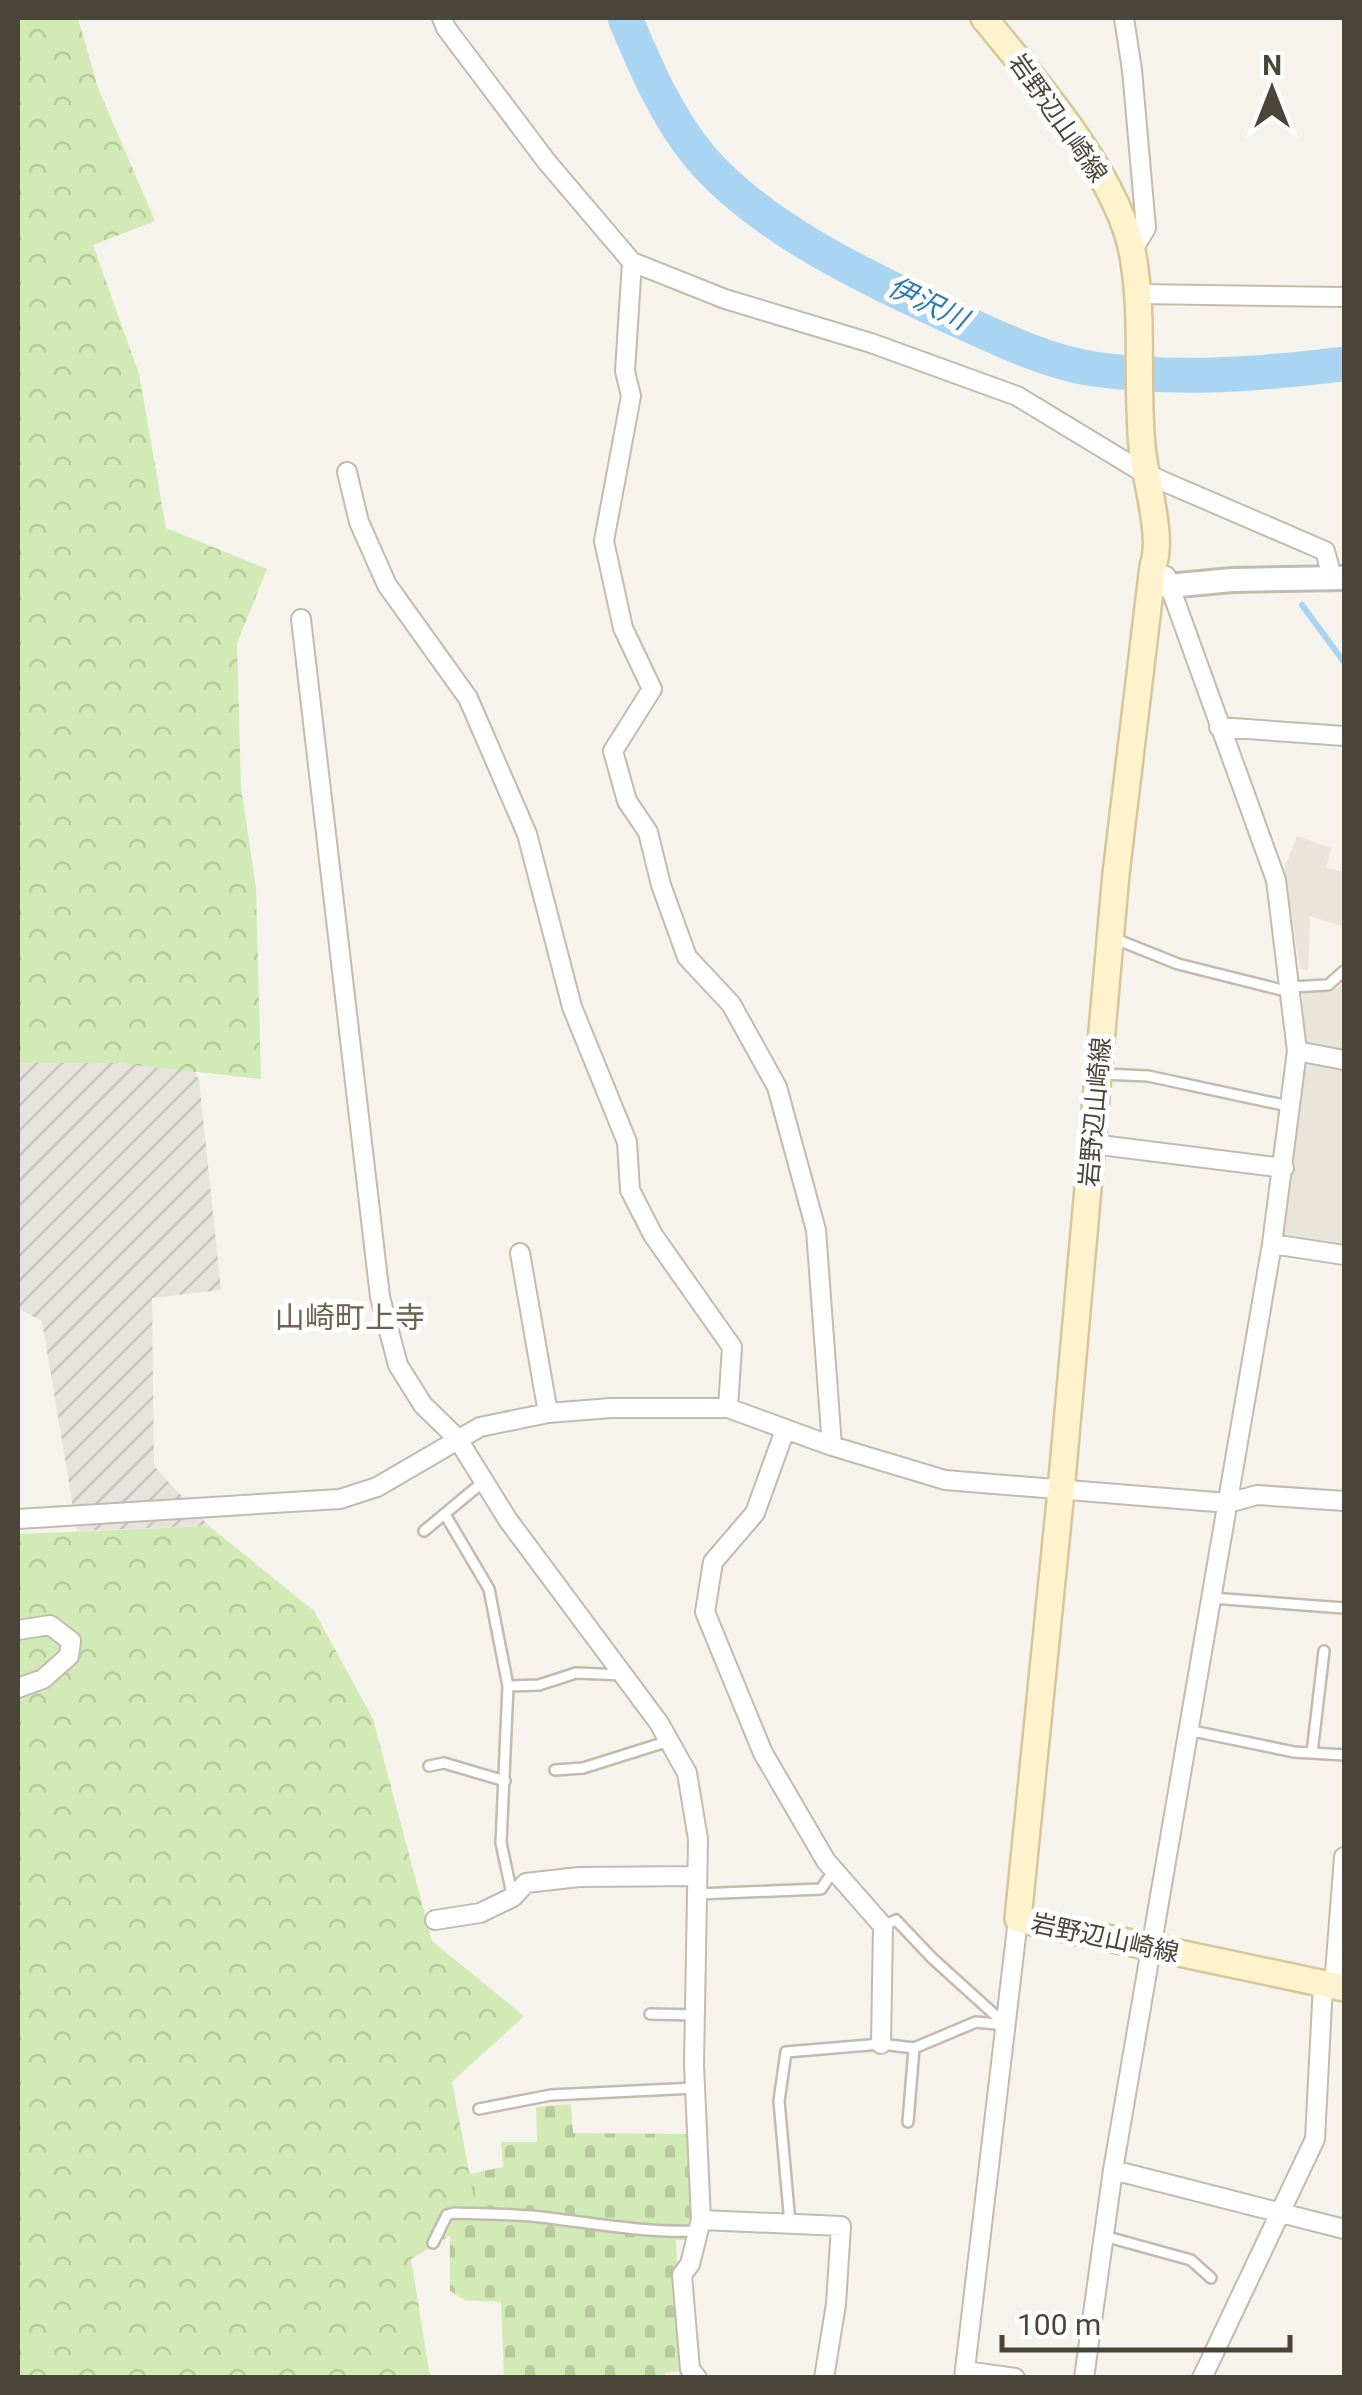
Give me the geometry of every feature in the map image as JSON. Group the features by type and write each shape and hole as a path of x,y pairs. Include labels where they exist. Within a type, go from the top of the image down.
{"main road":[{"name":"岩野辺山崎線","path":"984,18 1085,151 1113,198 1132,250 1138,299 1144,473 1158,553 1111,937 1018,1919 1334,1986"}],"street":[{"path":"442,18 547,162 632,262 725,300 871,343 1017,396 1144,473 1325,551 1338,577 1168,586"},
{"path":"1124,18 1146,228 1132,250"},
{"path":"632,262 625,371 631,396 604,541 623,628 652,688 612,751 627,801 648,832 686,957 731,1004 777,1087 816,1230 832,1446"},
{"path":"1138,299 1344,298"},
{"path":"347,472 359,522 387,585 468,698 527,834 572,1007 627,1142 630,1190 653,1235 732,1347 728,1408"},
{"path":"1084,2378 1113,2170 1272,1244 1297,1051 1276,880 1158,553"},
{"path":"301,619 380,1298 398,1365 423,1404 456,1438 687,1772 698,1839 695,2088 700,2225 690,2264 682,2275 690,2369 697,2378"},
{"path":"1220,727 1344,736"},
{"path":"1297,1051 1344,1060"},
{"path":"1092,1144 1284,1168"},
{"path":"1272,1244 1344,1254"},
{"path":"520,1253 548,1414"},
{"path":"18,1520 340,1500 378,1487 480,1426 611,1408 728,1408 832,1446 944,1480 1228,1503 1256,1495 1344,1501"},
{"path":"785,1430 755,1513 712,1562 705,1612 762,1753 834,1870 883,1926 881,2044"},
{"path":"18,1630 50,1625 71,1642 69,1656 43,1679 18,1688"},
{"path":"1202,2378 1315,2139 1334,1986 1344,1857"},
{"path":"435,1920 480,1913 513,1896 526,1884 579,1878 697,1885"},
{"path":"1015,2378 964,2374 1018,1919"},
{"path":"1113,2170 1344,2229"},
{"path":"700,2225 841,2226 836,2304 824,2378"}],"lane":[{"path":"1111,937 1178,964 1291,990 1328,985 1344,971"},
{"path":"1098,1074 1148,1076 1291,1106"},
{"path":"424,1531 484,1482"},
{"path":"446,1516 489,1589 508,1686 501,1843 513,1896"},
{"path":"1211,1598 1344,1608"},
{"path":"1312,1753 1324,1651"},
{"path":"508,1686 539,1685 576,1673 622,1675"},
{"path":"1188,1730 1344,1756"},
{"path":"555,1770 583,1768 669,1741"},
{"path":"429,1766 444,1762 505,1780"},
{"path":"697,1885 821,1889 834,1870"},
{"path":"883,1926 896,1920 1006,2025"},
{"path":"650,2014 695,2015"},
{"path":"790,2223 780,2100 786,2052 881,2044 914,2048 976,2022 1006,2025"},
{"path":"908,2122 914,2048"},
{"path":"480,2108 551,2095 695,2088"},
{"path":"433,2243 446,2215 454,2213 533,2216 584,2225 672,2232 700,2225"},
{"path":"1104,2236 1191,2260 1211,2278"}],"shaded area":[{"path":"1297,836 1331,848 1326,868 1344,872 1344,927 1310,916 1308,970 1300,969 1284,869"},
{"path":"1344,979 1344,1250 1281,1238 1307,1057 1302,991 1339,988"},
{"path":"18,1063 116,1063 194,1071 199,1080 221,1290 152,1298 154,1466 209,1526 77,1531 42,1321 18,1309"}],"green space":[{"path":"18,18 78,18 98,88 155,221 93,245 139,374 166,528 267,569 237,643 241,787 256,888 261,1079 116,1063 18,1063"},
{"path":"209,1526 314,1611 373,1719 432,1941 524,2016 452,2082 478,2219 411,2259 430,2377 18,2377 18,1534"},
{"path":"571,2104 573,2133 690,2134 693,2240 676,2240 682,2371 665,2373 664,2378 504,2377 501,2302 464,2300 450,2291 450,2235 478,2218 469,2174 503,2167 501,2142 537,2142 536,2107"}],"waterway":[{"name":"伊沢川","path":"625,18 667,109 701,158 787,231 890,288 1024,349 1094,369 1156,375 1219,375 1344,364"},
{"path":"1302,605 1344,662"}],"district":[{"name":"山崎町上寺","path":"350,1317"}]}
